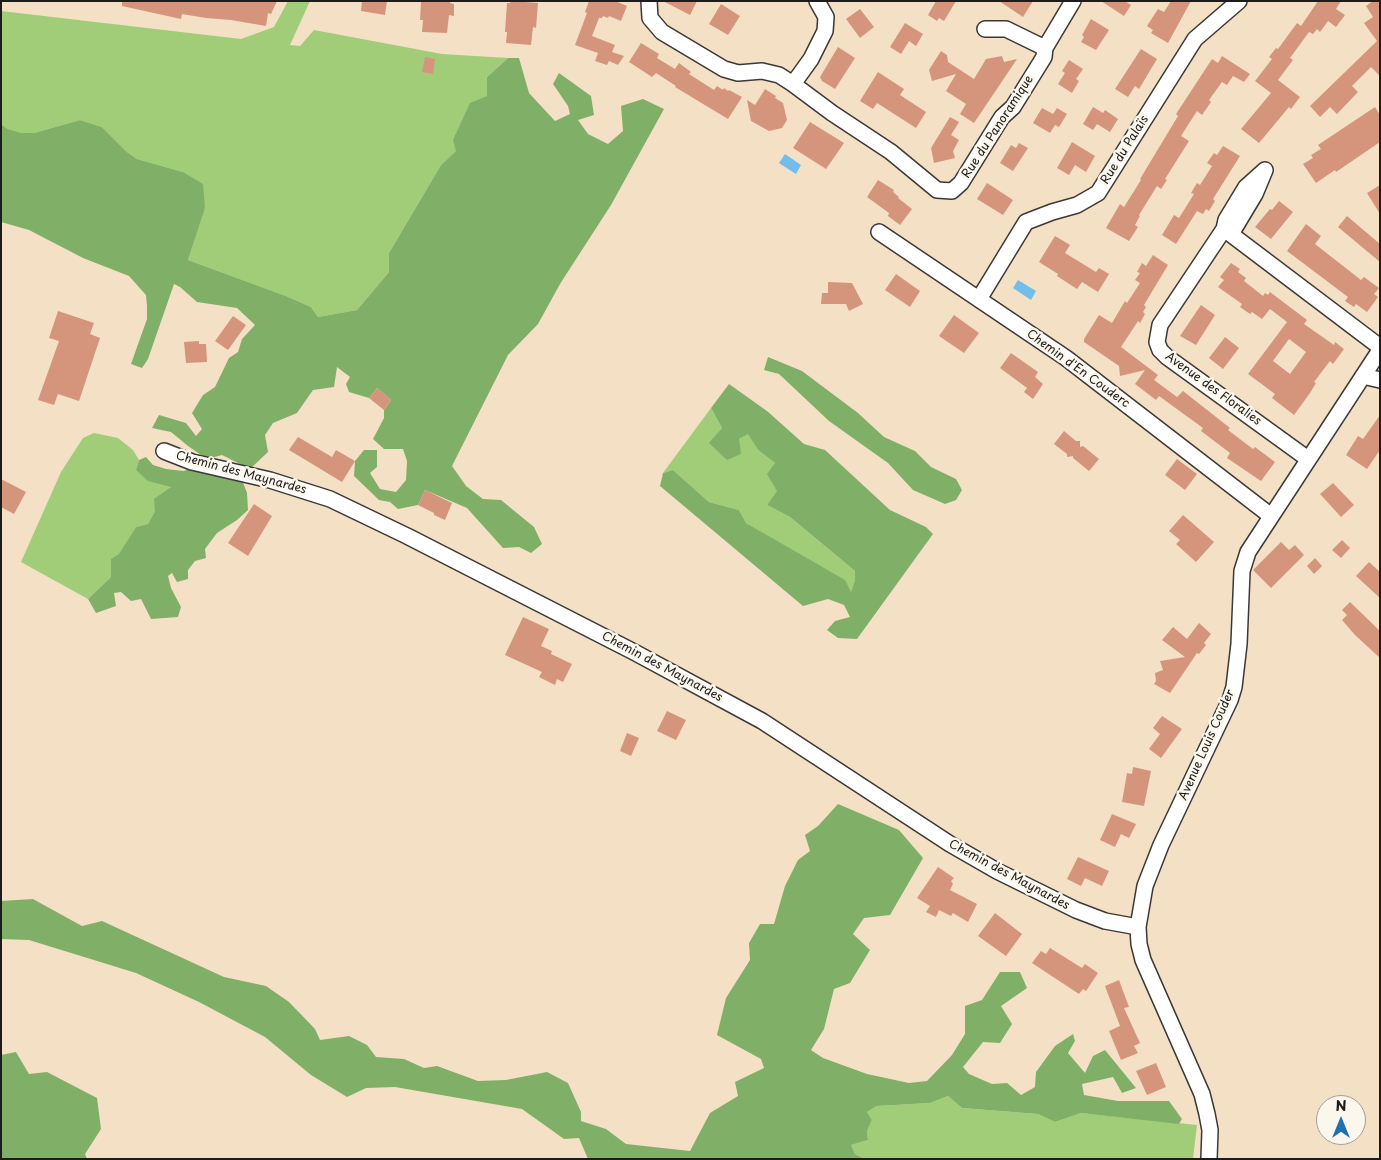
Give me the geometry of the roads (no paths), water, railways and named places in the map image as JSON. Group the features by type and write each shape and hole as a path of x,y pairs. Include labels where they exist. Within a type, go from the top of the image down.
{"street":[{"name":"Rue du Panoramique","path":"649,1 650,18 662,32 724,69 738,73 762,71 779,75 891,152 938,190 952,191 961,183 1002,117 1013,107 1044,57 1045,48 1074,1"},
{"path":"793,84 811,59 825,31 826,17 817,1"},
{"name":"Rue du Palaïs","path":"979,299 1026,222 1077,205 1098,194 1195,39 1239,1"},
{"path":"985,29 1006,29 1045,48"},
{"name":"Avenue des Floralies","path":"1308,458 1160,350 1158,342 1160,325 1227,231 1380,348"},
{"name":"Chemin d'En Couderc","path":"878,232 1066,358 1271,516"},
{"name":"Avenue Louis Couder","path":"1209,1159 1210,1130 1208,1114 1202,1094 1150,980 1139,944 1139,912 1150,870 1230,700 1234,687 1239,644 1242,571 1248,552 1380,348"},
{"path":"1362,376 1380,380"},
{"name":"Chemin des Maynardes","path":"164,451 192,462 270,480 330,499 392,528 762,720 950,844 997,871 1076,910 1105,921 1138,927"}],"water":[{"path":"785,154 801,165 796,174 779,163"},
{"path":"1018,280 1036,291 1031,300 1013,288"}]}
